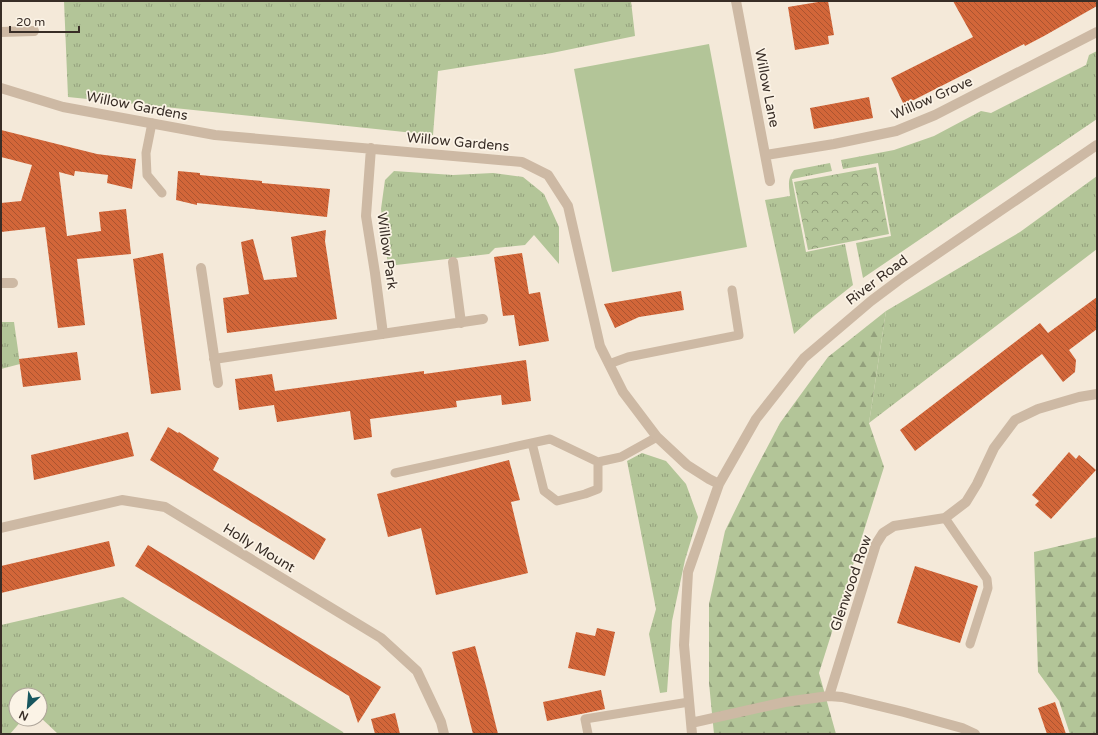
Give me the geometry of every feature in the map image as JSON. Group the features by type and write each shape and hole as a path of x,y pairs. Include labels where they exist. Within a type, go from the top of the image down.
{"street":[{"name":"Willow Lane","path":"736,1 770,181"},
{"path":"1,32 34,31"},
{"name":"Willow Grove","path":"766,155 834,144 896,131 935,115 1097,32"},
{"name":"Willow Gardens","path":"1,88 63,106 215,135 522,162 548,175 568,206 600,346 623,392 657,437 687,465 719,484"},
{"name":"River Road","path":"692,734 684,645 688,572 719,484 756,419 804,358 854,314 898,281 1097,145"},
{"name":"Willow Park","path":"371,148 366,216 383,334"},
{"path":"453,262 461,323"},
{"path":"201,268 218,383"},
{"path":"1,283 13,283"},
{"path":"214,359 483,319"},
{"name":"Glenwood Row","path":"829,696 876,544 883,533 894,526 946,518 966,502 977,484 994,448 1015,420 1038,409 1079,397 1097,394"},
{"name":"Holly Mount","path":"1,528 122,500 165,507 381,638 417,671 441,722 444,734"},
{"path":"691,724 785,702 829,696 842,697 904,712 962,728 976,734"}],"lane":[{"path":"152,123 146,153 147,175 162,194"},
{"path":"609,364 628,357 739,335 732,290"},
{"path":"395,473 550,439 598,462 621,457 657,437"},
{"path":"532,443 544,491 557,501 598,489 598,462"},
{"path":"946,518 986,579 988,588 970,644"},
{"path":"588,734 585,719 689,702"}],"green space":[{"path":"64,1 631,1 635,36 552,53 438,71 433,135 68,97"},
{"path":"709,44 747,247 612,272 574,69"},
{"path":"1097,51 1097,119 863,278 856,243 891,236 878,163 843,169 841,160 894,150 934,136 981,111 991,113 1086,65 1089,55"},
{"path":"830,163 832,171 792,179 806,252 845,244 853,285 794,334 765,200 790,196 789,180 794,170"},
{"path":"876,167 889,234 808,250 794,182"},
{"path":"394,171 453,175 493,173 523,177 544,194 559,227 559,264 534,235 525,245 495,248 489,254 388,266 381,209 385,180"},
{"path":"1097,176 1097,249 869,423 886,311 1020,232"},
{"path":"886,311 869,423 884,467 819,673 836,734 714,734 709,683 709,604 725,531 780,423 828,357"},
{"path":"1,322 14,322 20,364 1,369"},
{"path":"642,453 666,461 686,484 698,517 685,560 672,621 667,692 660,693 649,634 656,609 627,461"},
{"path":"1097,537 1097,734 1070,734 1059,701 1038,672 1034,552"},
{"path":"123,597 344,734 58,734 48,725 48,687 8,687 8,727 16,727 10,734 1,734 1,625"}],"building":[{"path":"828,1 834,35 828,36 829,44 795,50 788,7"},
{"path":"953,1 1097,1 1097,6 1025,46 1024,44 904,105 891,78 973,37"},
{"path":"869,97 873,118 814,129 810,108"},
{"path":"1,130 97,154 136,159 132,189 107,183 108,175 75,171 74,176 59,172 67,236 101,231 99,212 126,209 131,254 77,259 85,325 58,328 45,227 1,232 1,203 21,201 32,165 1,157"},
{"path":"178,171 200,173 200,175 262,181 262,183 330,189 327,217 197,203 197,205 176,200"},
{"path":"326,230 325,241 337,319 227,333 223,298 249,294 241,242 253,239 264,280 297,277 291,237"},
{"path":"163,253 181,390 151,394 133,259"},
{"path":"522,253 529,294 540,292 549,341 519,346 514,315 503,316 494,257"},
{"path":"681,291 684,310 639,317 615,328 604,304"},
{"path":"1097,297 1097,329 1069,350 1076,360 1075,372 1063,382 1042,354 915,451 900,430 1040,323 1048,333"},
{"path":"77,352 81,380 23,387 19,359"},
{"path":"526,360 531,401 502,405 501,395 456,401 457,407 370,419 372,437 354,440 350,411 277,422 274,405 239,410 235,379 272,374 275,391 424,371 424,374"},
{"path":"168,427 178,433 179,432 219,458 213,470 326,539 314,560 150,460"},
{"path":"128,432 134,456 34,480 31,455"},
{"path":"1069,452 1076,459 1079,455 1096,470 1051,519 1035,505 1039,501 1032,495"},
{"path":"509,460 520,500 511,502 528,573 436,595 421,528 388,537 377,494"},
{"path":"109,541 115,566 1,593 1,566"},
{"path":"148,545 381,687 358,723 349,696 135,566"},
{"path":"915,566 978,586 960,643 897,623"},
{"path":"597,628 615,632 605,676 568,668 576,632 595,636"},
{"path":"475,646 498,734 473,734 452,652"},
{"path":"601,690 605,709 547,721 543,702"},
{"path":"1055,702 1066,734 1047,734 1038,708"},
{"path":"395,713 400,734 375,734 371,719"}]}
